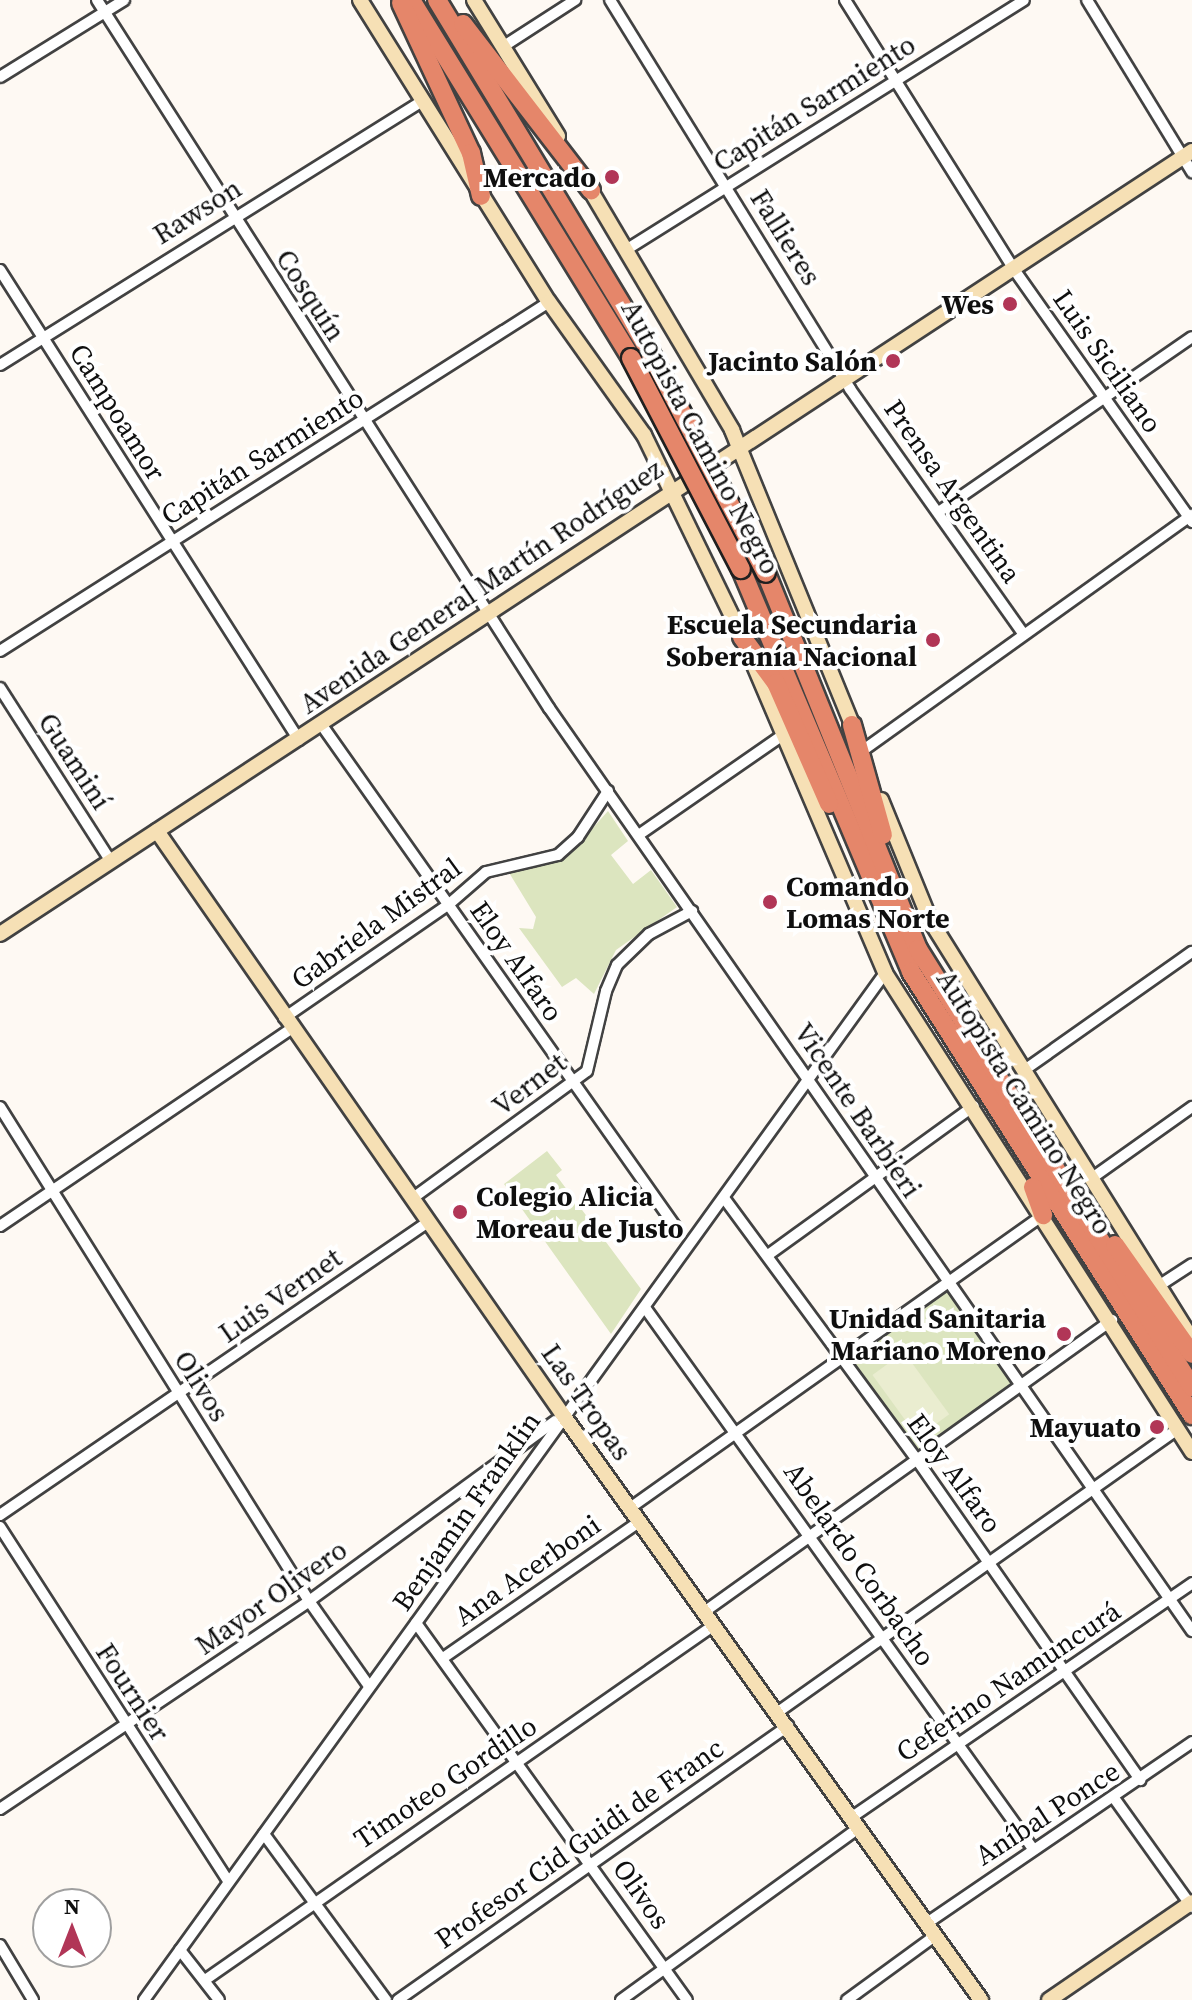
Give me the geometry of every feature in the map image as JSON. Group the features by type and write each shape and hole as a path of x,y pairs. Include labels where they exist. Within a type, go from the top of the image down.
{"highway":[{"path":"400,0 471,153 481,196"},
{"name":"Autopista Camino Negro","path":"411,0 631,358 741,569 911,972 983,1104 1192,1415"},
{"name":"Autopista Camino Negro","path":"437,0 651,354 766,573 918,949 1192,1387"},
{"path":"446,0 591,190"},
{"path":"742,637 776,683 860,869 874,886"},
{"path":"852,725 918,949"},
{"path":"983,1104 1042,1203 1043,1215"},
{"path":"1067,1191 1108,1235 1192,1354"}],"street":[{"name":"Cosquín","path":"97,0 487,614"},
{"path":"0,77 124,0"},
{"path":"360,0 549,302 644,435 673,489 742,637 885,973 983,1104 768,1255"},
{"path":"474,0 629,248 740,445 921,902 1192,1339"},
{"path":"504,46 575,0"},
{"name":"Fallieres","path":"610,0 844,378"},
{"name":"Luis Siciliano","path":"845,0 1013,268 1191,518"},
{"name":"Capitán Sarmiento","path":"629,248 1024,0"},
{"path":"1087,0 1187,154 1192,172"},
{"name":"Rawson","path":"0,365 232,217 422,101"},
{"name":"Avenida General Martín Rodríguez","path":"0,934 1187,154"},
{"name":"Campoamor","path":"0,270 299,740"},
{"name":"Capitán Sarmiento","path":"0,651 549,302"},
{"path":"940,511 1192,337"},
{"name":"Prensa Argentina","path":"844,378 1023,633"},
{"path":"862,751 1023,633 1191,518"},
{"name":"Vicente Barbieri","path":"487,614 874,1179 1192,1631"},
{"name":"Guaminí","path":"0,688 110,860"},
{"name":"Eloy Alfaro","path":"321,724 675,1226"},
{"path":"640,834 783,735"},
{"name":"Gabriela Mistral","path":"0,1226 288,1024 448,905 486,872 558,855 578,837 608,791"},
{"name":"Las Tropas","path":"157,831 288,1024 563,1415 981,2000"},
{"name":"Vernet","path":"413,1198 574,1083 594,1058 601,1008 617,965 649,934 692,911"},
{"path":"1023,1071 1192,952"},
{"name":"Benjamin Franklin","path":"144,2000 563,1415 646,1309 885,973"},
{"name":"Olivos","path":"0,1107 309,1601 369,1686"},
{"path":"1092,1178 1192,1107"},
{"name":"Eloy Alfaro","path":"724,1198 915,1457 1140,1780"},
{"path":"1043,1215 1112,1320 1192,1452"},
{"name":"Ana Acerboni","path":"630,1508 737,1434 946,1279 1043,1215"},
{"name":"Luis Vernet","path":"0,1515 428,1222"},
{"path":"1160,1285 1192,1264"},
{"name":"Abelardo Corbacho","path":"646,1309 810,1533 1033,1849"},
{"path":"704,1612 915,1457 1112,1320"},
{"name":"Mayor Olivero","path":"0,1809 309,1601 563,1415"},
{"path":"778,1712 885,1640 1178,1429"},
{"name":"Ana Acerboni","path":"443,1658 640,1521"},
{"name":"Fournier","path":"0,1527 125,1726 228,1881"},
{"name":"Ceferino Namuncurá","path":"621,2000 957,1744 1065,1673 1192,1583"},
{"name":"Olivos","path":"416,1623 519,1762 687,2000"},
{"name":"Timoteo Gordillo","path":"205,1980 315,1900 714,1625"},
{"name":"Profesor Cid Guidi de Franc","path":"398,2000 788,1726"},
{"name":"Aníbal Ponce","path":"847,2000 1033,1849 1114,1798 1192,1742"},
{"path":"1049,2000 1191,1904 1114,1798"},
{"path":"264,1834 386,2000"},
{"path":"0,1945 33,2000"},
{"path":"180,1950 219,2000"}],"green space":[{"path":"608,811 628,841 611,855 633,884 651,870 677,907 616,950 594,994 576,978 562,987 519,928 533,929 536,917 508,871 566,858"},
{"path":"547,1151 562,1170 556,1175 641,1289 611,1334 504,1184"},
{"path":"946,1279 1021,1385 914,1460 840,1354"},
{"path":"904,1352 949,1414 918,1437 872,1375"}],"place":[{"name":"Mercado","path":"612,177"},
{"name":"Wes","path":"1010,304"},
{"name":"Jacinto Salón","path":"893,361"},
{"name":"Escuela Secundaria Soberanía Nacional","path":"933,640"},
{"name":"Comando Lomas Norte","path":"770,902"},
{"name":"Colegio Alicia Moreau de Justo","path":"460,1212"},
{"name":"Unidad Sanitaria Mariano Moreno","path":"1064,1334"},
{"name":"Mayuato","path":"1157,1427"}]}
